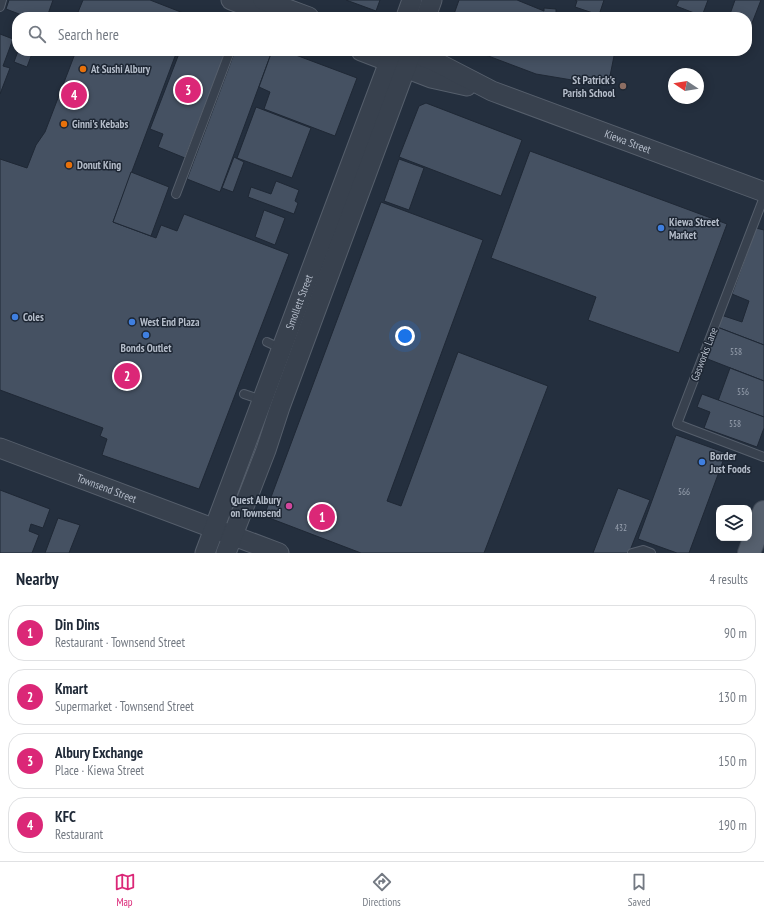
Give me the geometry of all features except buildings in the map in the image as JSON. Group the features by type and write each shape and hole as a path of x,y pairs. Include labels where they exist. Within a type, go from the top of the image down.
{"main road":[{"path":"749,553 764,512"}],"street":[{"path":"408,12 412,0"},
{"path":"428,12 432,0"},
{"path":"247,4 264,12"},
{"path":"247,4 285,12"},
{"name":"Kiewa Street","path":"403,56 431,78 492,91 764,192"},
{"name":"Smollett Street","path":"204,553 283,349 403,56"},
{"name":"Smollett Street","path":"226,553 234,536 280,407 283,349"},
{"path":"263,400 280,407"},
{"name":"Townsend Street","path":"0,448 234,536"},
{"path":"234,536 279,553"}],"lane":[{"path":"0,6 2,0"},
{"path":"176,194 228,56"},
{"name":"Gasworks Lane","path":"764,197 677,424 764,457"},
{"path":"244,394 263,400"},
{"path":"632,553 644,550 651,553"}],"place":[{"name":"At Sushi Albury","path":"83,69"},
{"name":"St Patrick's Parish School","path":"623,86"},
{"name":"Albury Exchange","path":"188,90"},
{"name":"KFC","path":"74,95"},
{"name":"Ginni's Kebabs","path":"64,124"},
{"name":"Donut King","path":"69,165"},
{"name":"Kiewa Street Market","path":"661,228"},
{"name":"Coles","path":"15,317"},
{"name":"West End Plaza","path":"132,322"},
{"name":"Bonds Outlet","path":"146,335"},
{"name":"Kmart","path":"127,376"},
{"name":"Border Just Foods","path":"702,462"},
{"name":"Quest Albury on Townsend","path":"289,506"},
{"name":"Din Dins","path":"322,517"}]}
